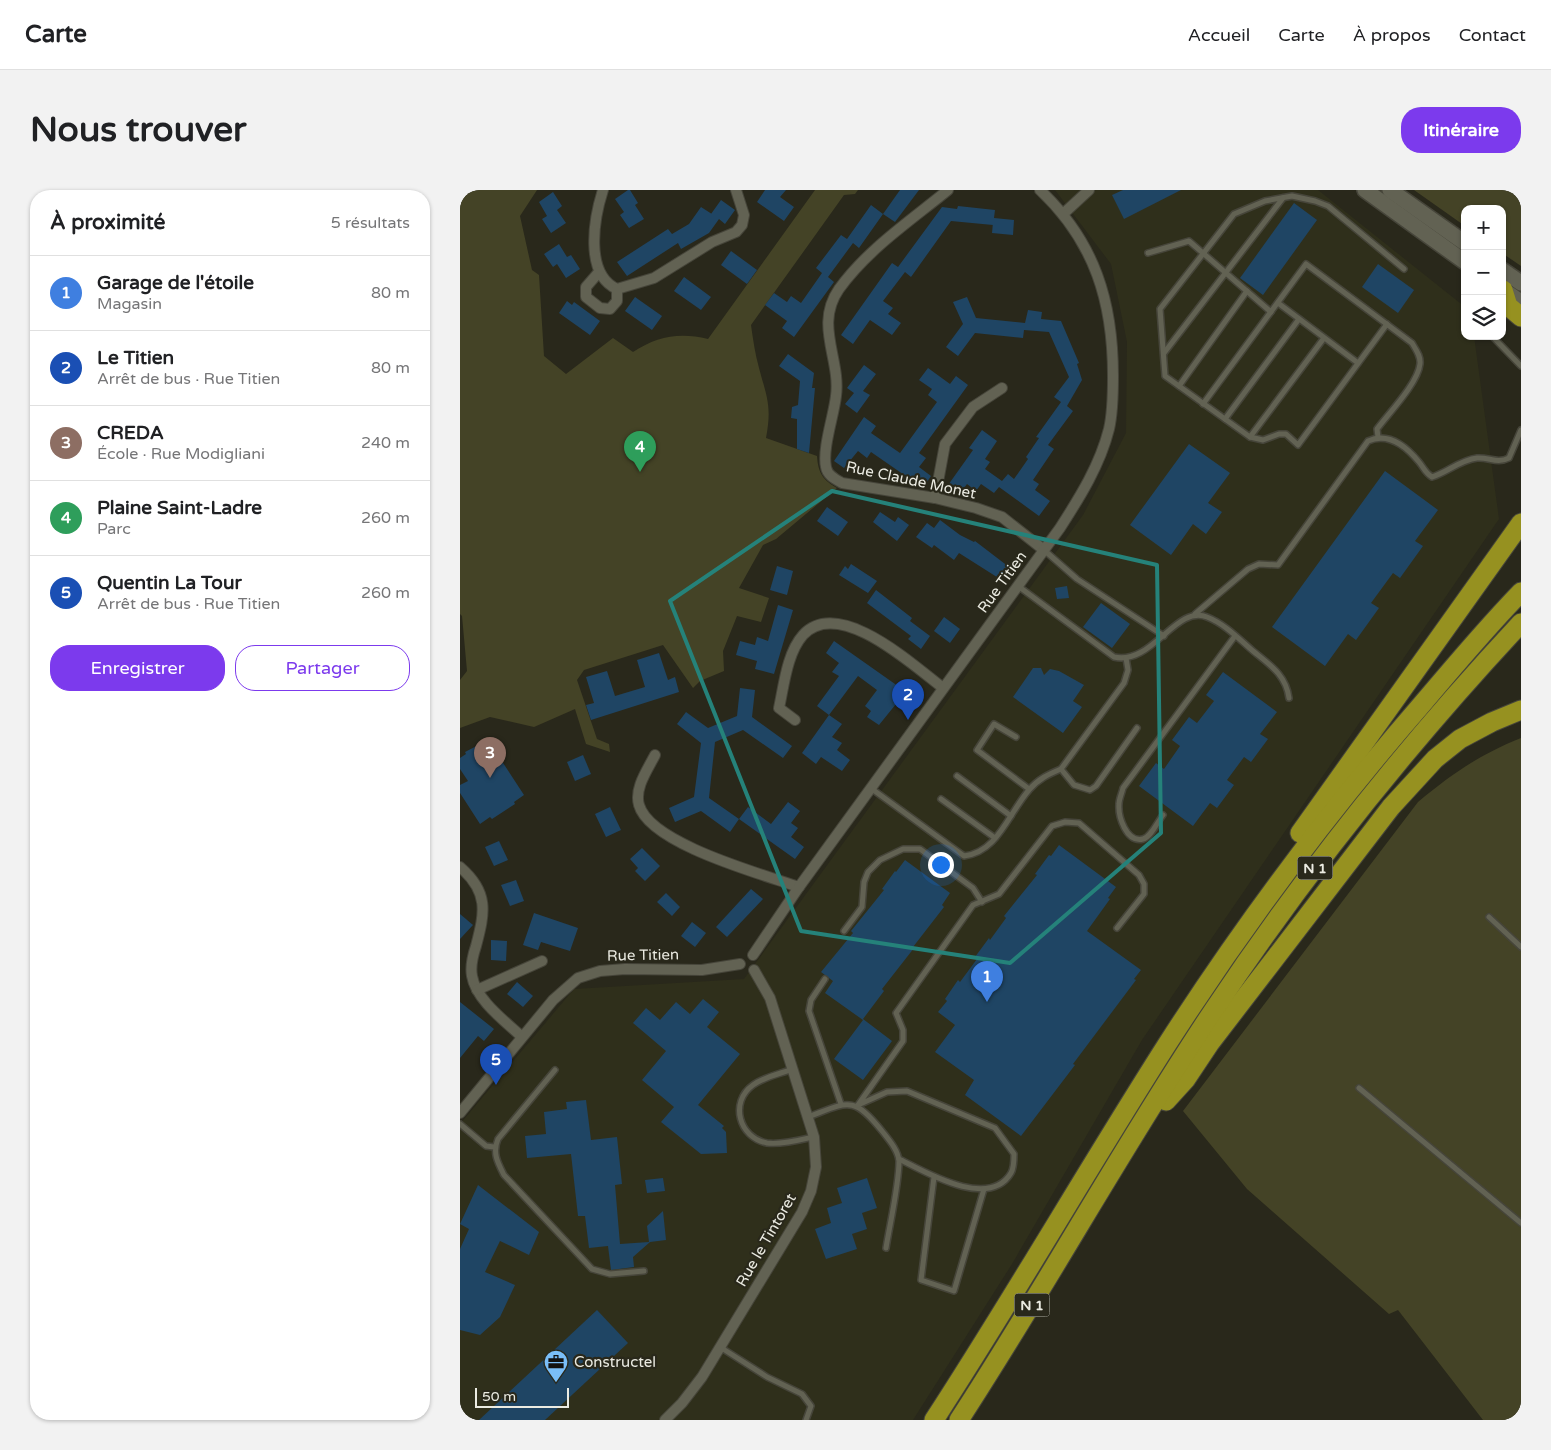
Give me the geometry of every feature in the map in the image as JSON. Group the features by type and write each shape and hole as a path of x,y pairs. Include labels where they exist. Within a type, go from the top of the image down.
{"highway":[{"path":"1505,295 1508,306 1521,317"},
{"path":"1236,942 1248,908 1521,523"},
{"name":"N 1","path":"934,1420 984,1343 1135,1094 1236,942 1322,825 1386,746 1521,592"},
{"name":"N 1","path":"960,1420 1213,1011 1337,838 1403,754 1521,623"},
{"path":"1136,1134 1186,1080 1216,1036 1397,800 1435,759 1460,739 1492,722 1521,710"}],"main road":[{"path":"1365,190 1461,259"},
{"path":"1390,190 1461,240"},
{"path":"1506,273 1521,283"},
{"path":"1506,291 1521,302"}],"street":[{"path":"603,190 595,214 595,246 599,272 603,279 622,288 654,278 712,242 736,232 742,225 744,216 736,190"},
{"name":"Rue Claude Monet","path":"948,190 867,256 838,291 828,320 829,344 836,370 837,395 830,426 826,468 831,477 842,483 935,498 976,508 1002,517 1044,550"},
{"name":"Rue Titien","path":"753,955 799,887 872,789 1085,490 1109,429 1113,349 1107,302 1087,251 1063,214 1040,190"},
{"path":"1063,214 1089,190"},
{"path":"599,272 586,287 586,297 600,308 610,309 617,301 622,288"},
{"path":"935,498 944,444 973,407 1002,388"},
{"path":"796,720 779,708 792,653 802,636 812,628 823,624 854,628 875,638 943,688"},
{"path":"655,755 638,788 639,805 652,824 674,840 695,850 799,887"},
{"path":"460,867 480,889 482,901 484,919 472,960 472,976 477,990 522,1037"},
{"path":"744,955 753,955 757,962 754,970 745,970 740,964 744,955"},
{"path":"477,990 542,960"},
{"name":"Rue Titien","path":"460,1113 464,1101 565,987 578,978 600,971 626,969 702,970 740,964"},
{"name":"Rue le Tintoret","path":"665,1420 692,1390 802,1212 811,1191 816,1167 814,1137 770,998 754,970"}],"lane":[{"path":"1387,324 1298,445 1286,434 1279,434 1262,440 1250,437 1165,376 1160,309 1234,214 1265,200 1292,196 1307,199 1328,206 1404,268"},
{"path":"1163,353 1227,274 1283,198"},
{"path":"1148,253 1189,241 1271,312"},
{"path":"1204,404 1306,264 1412,343 1420,355 1421,363 1418,374 1377,429 1378,437"},
{"path":"1179,386 1247,291"},
{"path":"1278,303 1358,363"},
{"path":"1225,419 1299,319"},
{"path":"1250,437 1324,338"},
{"path":"1496,340 1521,366"},
{"path":"1017,586 1114,657 1126,658 1139,654 1184,619 1195,614 1248,569 1260,564 1278,565 1368,441 1378,437 1388,438 1410,451 1426,474 1432,477 1442,474 1459,463 1478,458 1501,462 1509,458 1521,430"},
{"path":"1044,550 1077,579 1164,636"},
{"path":"1195,614 1206,616 1235,636 1278,671 1287,685 1289,698"},
{"path":"1163,815 1147,837 1142,840 1134,838 1126,830 1121,819 1119,804 1123,788 1235,636"},
{"path":"872,789 901,808 964,856 977,854 988,848 1029,789 1045,776 1061,769 1124,684 1128,670 1126,658"},
{"path":"1016,737 994,724 977,750 1029,789"},
{"path":"1061,769 1074,785 1090,790 1096,786 1136,728"},
{"path":"957,776 1010,816"},
{"path":"941,799 995,838"},
{"path":"858,1106 903,1041 902,1030 896,1013 973,905 999,894 1052,826 1066,822 1079,823 1139,875 1144,884 1144,894 1117,928"},
{"path":"844,931 862,907 864,882 868,872 880,860 902,849 920,849 973,888 982,902"},
{"path":"1489,917 1521,947"},
{"path":"825,979 811,1000 809,1011 841,1104"},
{"path":"792,1069 762,1079 751,1086 741,1097 738,1110 751,1137 768,1143 814,1137"},
{"path":"555,1070 498,1139 494,1148 497,1162 504,1175 592,1269 610,1274 644,1271"},
{"path":"1359,1088 1521,1222"},
{"path":"858,1106 887,1092 907,1091 995,1128 1014,1154 1012,1172 1005,1180 984,1189 948,1184 899,1160"},
{"path":"807,1117 841,1104 858,1106 868,1113 893,1145 899,1160 886,1248"},
{"path":"460,1124 486,1146 494,1148"},
{"path":"934,1177 921,1280 954,1291 984,1189"},
{"path":"720,1347 767,1376 802,1394 811,1406 806,1420"}],"highlighted area":[{"path":"832,491 1157,565 1161,833 1010,963 801,931 670,601"}],"shaded area":[{"path":"460,190 537,190 520,216 532,270 539,275 544,356 566,374 613,338 633,352 651,342 669,337 688,336 708,339 815,190 858,190 855,194 844,195 751,325 756,357 768,402 769,418 766,438 817,456 822,475 837,488 776,539 763,545 739,588 769,598 761,622 737,616 723,651 724,671 700,681 693,688 663,645 584,670 577,680 597,739 609,744 610,752 586,744 575,709 534,727 490,717 460,728 460,680 467,671 462,616 460,614"},
{"path":"1055,190 1318,190 1461,304 1461,340 1475,340 1499,519 1142,1040 1012,1264 913,1420 460,1420 460,1124 574,989 744,979 1083,515 1126,433 1127,342 1111,264"},
{"path":"1414,190 1521,190 1521,266 1506,256 1506,205 1461,205 1461,223"},
{"path":"1521,738 1521,1420 1483,1420 1398,1310 1389,1314 1247,1189 1183,1111 1418,802 1467,766 1492,751"}],"building":[{"path":"630,190 638,203 635,205 644,219 629,228 620,215 624,212 615,199"},
{"path":"765,190 786,190 780,197 794,207 784,221 757,202"},
{"path":"900,190 919,190 895,222 883,214"},
{"path":"1123,190 1181,190 1124,219 1112,195"},
{"path":"553,192 562,206 557,210 566,223 551,233 542,219 547,216 539,202"},
{"path":"721,200 735,210 725,224 719,219 709,233 681,249 678,243 627,276 617,262 668,229 672,234 689,224 701,207 711,214"},
{"path":"1294,203 1317,220 1263,295 1240,278"},
{"path":"871,205 883,214 859,248 853,243 828,277 834,282 794,337 782,328 787,321 765,305 774,293 787,302 791,296 801,303 822,273 816,268 841,235 847,239"},
{"path":"958,206 995,210 994,218 1014,220 1013,235 992,233 993,225 951,221 911,277 905,272 883,301 893,308 888,314 901,323 892,335 870,320 853,344 841,335 892,263 898,267 942,207 957,209"},
{"path":"559,244 567,257 571,255 580,269 566,278 557,264 553,267 544,254"},
{"path":"731,251 757,270 747,284 721,265"},
{"path":"1378,264 1414,290 1398,313 1362,287"},
{"path":"684,277 711,297 701,310 674,291"},
{"path":"635,297 662,316 652,330 625,311"},
{"path":"967,297 976,318 1025,323 1028,310 1042,312 1041,319 1061,321 1079,363 1077,364 1082,380 1067,406 1073,411 1048,445 1054,449 1033,480 1039,484 1035,490 1050,501 1039,516 999,487 994,493 981,484 976,491 967,484 958,496 946,488 973,450 969,448 982,430 997,441 985,459 990,462 985,469 1002,481 1008,474 1014,479 1028,459 1026,457 1039,438 1036,437 1061,402 1054,397 1069,377 1049,332 1024,330 1023,338 975,333 958,356 946,347 963,324 953,302"},
{"path":"567,301 572,305 574,302 600,321 590,335 559,313"},
{"path":"788,354 814,373 812,388 815,388 809,453 797,449 797,419 791,418 792,407 798,405 800,381 779,366"},
{"path":"864,365 876,374 863,391 870,395 857,413 845,404 854,393 847,388"},
{"path":"928,368 950,384 956,376 968,385 919,453 926,458 919,467 931,476 923,488 871,452 867,458 858,451 844,468 834,461 864,417 876,426 871,433 900,453 937,402 928,395 932,389 919,380"},
{"path":"1189,444 1230,473 1208,503 1222,512 1206,534 1193,524 1171,555 1130,525"},
{"path":"1385,471 1438,510 1415,541 1423,546 1400,578 1393,573 1371,603 1379,608 1356,640 1348,634 1325,666 1272,627"},
{"path":"827,507 848,522 838,536 817,521"},
{"path":"880,512 895,522 898,517 909,525 897,541 873,522"},
{"path":"940,520 960,535 975,541 1009,567 1000,579 959,553 954,560 934,545 932,548 916,537 927,523 934,528"},
{"path":"851,564 877,581 868,593 839,575 845,566 848,569"},
{"path":"777,566 793,571 787,595 770,590"},
{"path":"1067,586 1069,598 1057,599 1055,588"},
{"path":"876,590 912,618 910,621 930,636 921,649 908,639 911,636 867,603"},
{"path":"1101,603 1130,624 1112,648 1083,627"},
{"path":"778,605 793,610 774,674 755,669 757,661 736,655 740,641 755,645 757,637 768,641"},
{"path":"944,617 960,629 950,643 934,631"},
{"path":"834,641 912,696 902,709 896,704 879,725 867,717 871,711 865,706 877,690 858,676 829,715 817,706 839,676 832,672 839,663 826,653"},
{"path":"659,653 668,680 675,677 679,692 591,720 586,705 594,703 586,677 607,671 615,696 645,687 637,660"},
{"path":"1033,668 1041,668 1044,675 1050,669 1059,671 1084,685 1073,701 1082,707 1063,733 1013,697"},
{"path":"1223,672 1277,712 1260,734 1268,739 1251,762 1244,757 1227,780 1234,785 1217,808 1210,803 1193,826 1139,786 1156,763 1164,769 1180,746 1172,740 1189,717 1197,723 1214,701 1206,695"},
{"path":"740,688 755,690 752,717 792,746 783,758 743,730 715,742 709,798 739,819 730,832 701,811 675,822 669,808 694,797 701,743 677,724 686,712 708,728 737,716"},
{"path":"829,715 842,724 832,737 842,743 837,750 850,760 842,771 821,757 816,764 802,753"},
{"path":"488,740 524,795 514,802 515,804 492,819 490,817 480,824 460,793 460,785 468,781 460,769 460,758 466,754 465,752"},
{"path":"583,755 591,774 575,781 567,762"},
{"path":"788,802 800,811 791,823 798,828 791,837 804,847 795,859 739,819 748,807 771,824"},
{"path":"610,807 621,830 606,837 595,814"},
{"path":"499,841 508,860 494,866 485,847"},
{"path":"1059,845 1116,887 1108,898 1110,899 1087,931 1141,970 1134,979 1136,980 1073,1064 1075,1065 1021,1136 965,1095 974,1080 935,1052 955,1025 938,1012 947,1001 945,999 958,980 960,982 977,959 975,957 1006,918 1004,916 1037,875 1035,874 1049,855 1051,856"},
{"path":"642,848 660,866 645,881 635,871 638,868 630,859"},
{"path":"905,860 950,893 942,905 944,907 882,989 884,991 863,1019 892,1041 863,1080 834,1059 863,1020 825,993 833,981 821,972 853,933 851,931"},
{"path":"516,880 524,901 510,906 501,885"},
{"path":"751,889 763,899 727,937 716,927"},
{"path":"666,893 680,907 672,916 657,902"},
{"path":"534,913 578,928 570,951 541,942 538,950 523,945"},
{"path":"460,914 473,925 460,939"},
{"path":"692,922 706,933 695,947 681,936"},
{"path":"491,940 507,941 506,961 491,960"},
{"path":"517,982 533,996 523,1007 507,994"},
{"path":"703,999 719,1012 707,1027 740,1054 698,1105 724,1126 722,1128 726,1132 727,1153 701,1154 661,1122 674,1107 642,1080 666,1051 633,1023 646,1008 660,1020 676,1002 690,1014"},
{"path":"460,1002 494,1029 484,1041 478,1036 460,1058"},
{"path":"586,1100 591,1140 617,1137 622,1184 615,1185 620,1244 649,1242 647,1226 663,1211 666,1240 650,1242 633,1257 634,1267 611,1270 608,1246 589,1248 585,1216 578,1216 571,1154 527,1158 525,1136 546,1134 544,1112 567,1109 566,1102"},
{"path":"663,1178 665,1191 647,1193 645,1180"},
{"path":"867,1178 877,1208 862,1213 867,1229 852,1234 857,1249 826,1259 815,1229 831,1223 827,1208 842,1203 837,1188"},
{"path":"478,1185 539,1232 529,1255 500,1241 485,1272 515,1285 500,1317 480,1335 460,1330 460,1249 469,1229 460,1224"},
{"path":"597,1310 628,1343 545,1420 479,1420"}],"place":[{"name":"Plaine Saint-Ladre","path":"640,472"},
{"name":"Le Titien","path":"908,720"},
{"name":"CREDA","path":"490,778"},
{"name":"Garage de l'étoile","path":"987,1002"},
{"name":"Quentin La Tour","path":"496,1085"},
{"name":"Constructel","path":"556,1383"}]}
